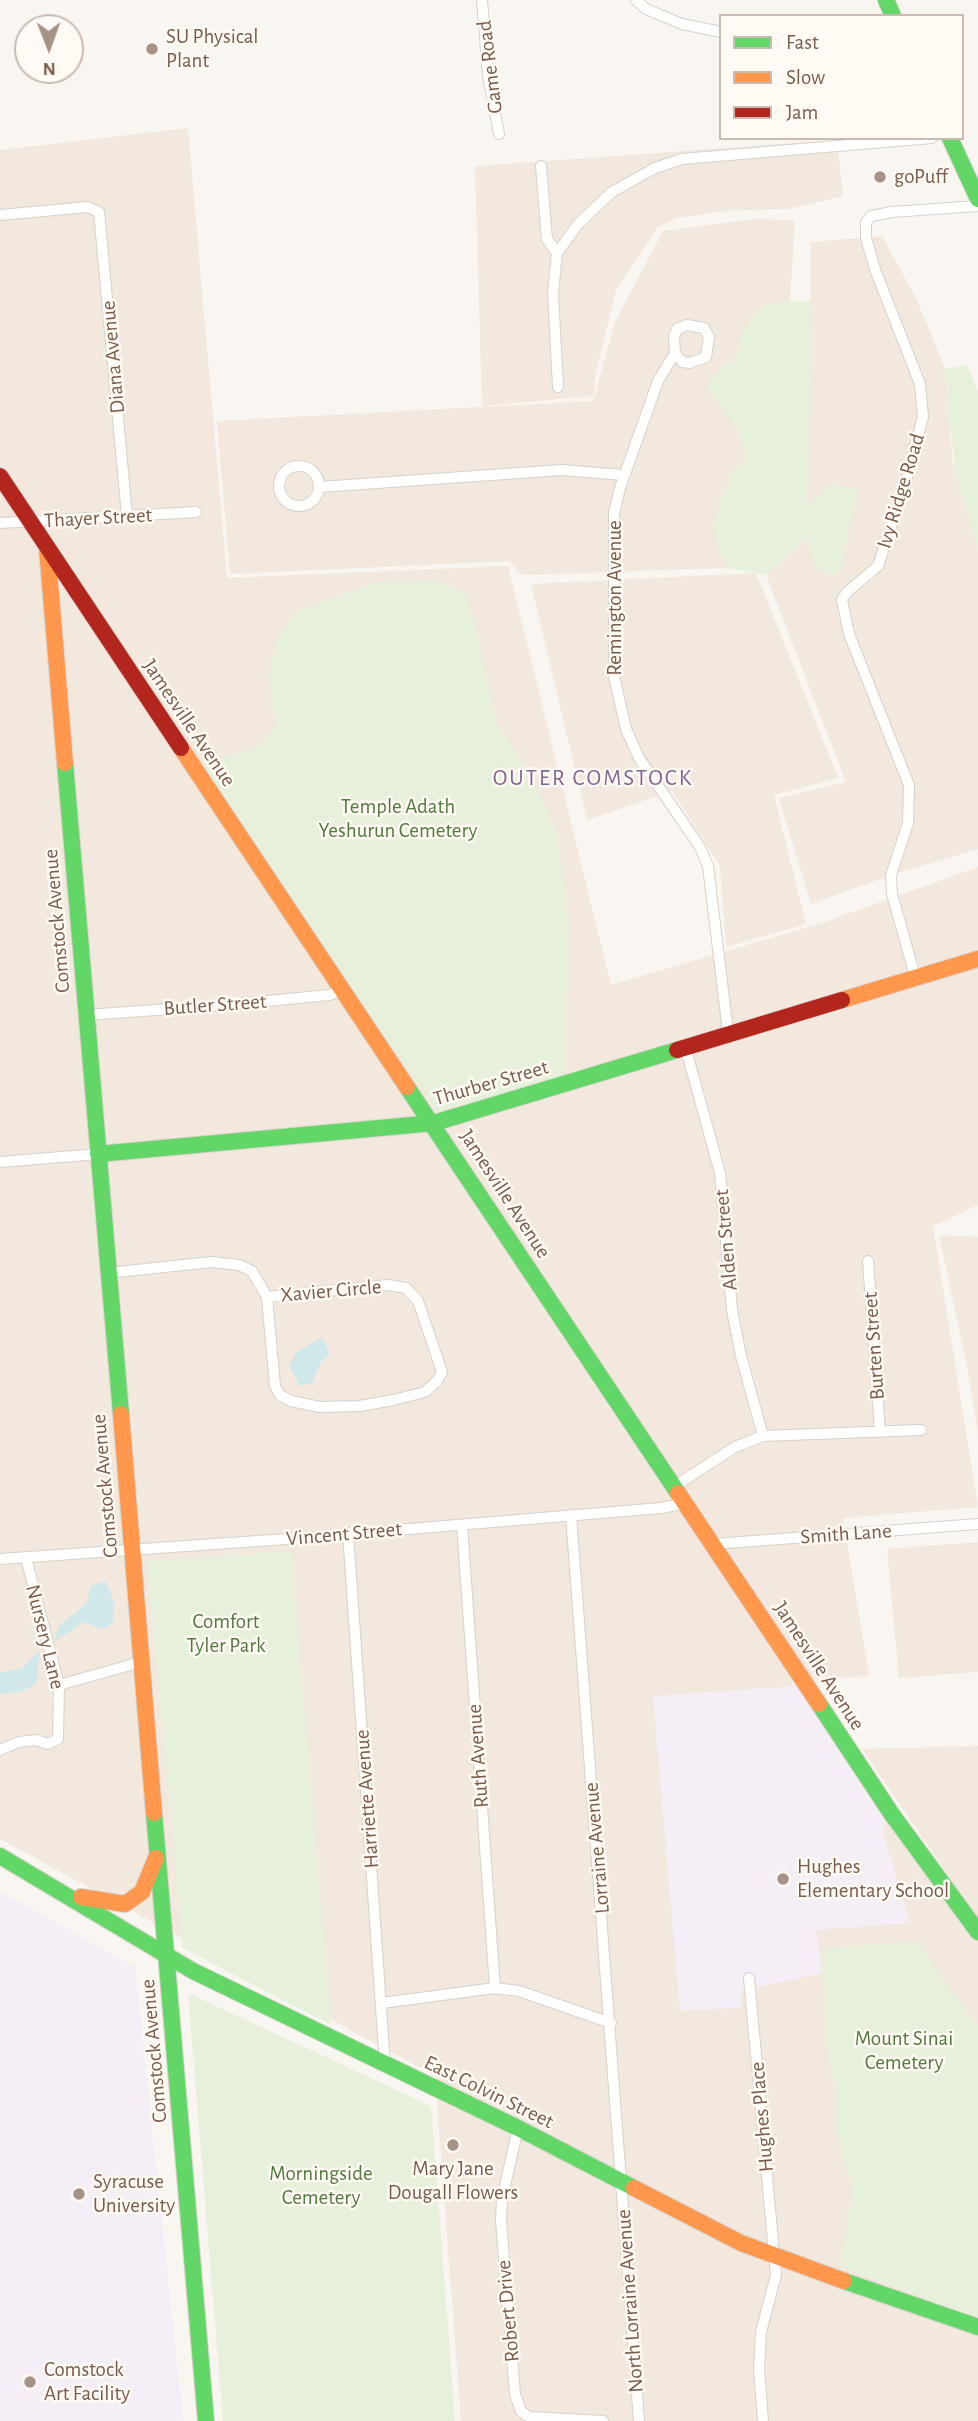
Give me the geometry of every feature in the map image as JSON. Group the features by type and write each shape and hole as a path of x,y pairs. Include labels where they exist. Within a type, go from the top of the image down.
{"street":[{"name":"Game Road","path":"482,0 488,76 499,134"},
{"path":"636,0 646,9 682,24 719,32"},
{"path":"558,387 553,294 558,253 578,224 612,192 655,168 682,159 908,140"},
{"path":"951,140 978,199"},
{"path":"541,166 547,239 558,253"},
{"name":"Ivy Ridge Road","path":"915,976 892,894 891,875 908,823 909,785 849,634 842,600 846,592 878,566 905,485 923,417 920,384 876,272 866,238 866,222 871,216 892,212 978,206"},
{"name":"Diana Avenue","path":"0,215 87,207 99,212 127,516"},
{"name":"Remington Avenue","path":"675,353 658,381 624,475 614,513 612,652 619,706 639,758 701,847 708,866 728,1032"},
{"path":"320,487 562,470 624,475"},
{"name":"Jamesville Avenue","path":"0,476 434,1123 489,1210 891,1813 978,1932"},
{"name":"Thayer Street","path":"0,523 196,512"},
{"name":"Comstock Avenue","path":"47,548 206,2421"},
{"name":"Thurber Street","path":"0,1162 434,1123 728,1032 978,959"},
{"name":"Butler Street","path":"87,1015 237,1004 329,995 343,990"},
{"name":"Alden Street","path":"685,1046 718,1163 732,1310 763,1436"},
{"name":"Burten Street","path":"868,1261 880,1432"},
{"name":"Xavier Circle","path":"108,1273 211,1262 240,1265 252,1271 267,1297 275,1386 291,1401 320,1407 360,1406 382,1402 425,1392 442,1372 418,1301 406,1288 388,1285 267,1297"},
{"path":"675,1486 735,1447 763,1436 921,1430"},
{"name":"Vincent Street","path":"0,1559 462,1525 662,1508 686,1503"},
{"name":"Lorraine Avenue","path":"571,1516 622,2181"},
{"name":"Smith Lane","path":"714,1545 978,1524"},
{"name":"Ruth Avenue","path":"462,1525 495,1988"},
{"name":"Harriette Avenue","path":"348,1532 385,2064"},
{"name":"Nursery Lane","path":"0,1749 19,1742 55,1743 58,1739 59,1685 26,1558"},
{"path":"59,1685 141,1662"},
{"path":"65,1893 125,1904 142,1892 158,1852"},
{"name":"East Colvin Street","path":"0,1856 167,1955 285,2018 518,2128 709,2227 774,2256 937,2315 978,2327"},
{"name":"Hughes Place","path":"750,1978 776,2275 761,2332 759,2369 763,2421"},
{"path":"382,2003 495,1988 519,1991 611,2023"},
{"name":"Robert Drive","path":"518,2128 502,2199 501,2221 515,2394 521,2411 529,2417 603,2421"},
{"name":"North Lorraine Avenue","path":"622,2181 639,2421"}],"shaded area":[{"path":"188,128 227,578 508,566 611,985 822,923 978,867 978,1205 933,1226 978,1507 843,1518 869,1676 790,1681 965,1927 978,1927 978,2421 461,2421 435,2076 0,1839 0,150"},
{"path":"837,140 843,196 788,209 726,211 678,218 658,227 616,290 595,375 594,396 482,406 475,166"},
{"path":"753,219 795,220 776,529 729,568 522,575 509,561 230,574 217,421 593,401 615,322 663,231"},
{"path":"882,236 916,298 945,369 953,465 978,546 978,849 891,875 811,904 779,798 846,782 766,575 807,537 811,242"},
{"path":"756,573 838,778 774,795 806,924 726,947 720,866 672,791 587,820 531,584"},
{"path":"939,1235 978,1237 978,1434 967,1367"},
{"path":"978,1542 978,1672 899,1678 887,1549"},
{"name":"Hughes Elementary School","path":"796,1686 885,1820 884,1836 910,1923 816,1930 822,1973 741,1991 742,2008 680,2011 653,1696"},
{"path":"978,1746 978,1920 862,1749"},
{"name":"Syracuse University","path":"0,1891 135,1967 183,2421 0,2421"}],"green space":[{"path":"810,301 808,504 833,483 858,490 842,570 832,575 815,568 807,537 766,575 729,568 717,547 715,522 723,492 734,469 747,458 737,428 707,387 725,361 735,364 742,332 760,306"},
{"path":"967,365 978,392 978,546 955,471 945,369"},
{"name":"Temple Adath Yeshurun Cemetery","path":"435,580 464,592 474,621 496,722 517,753 556,827 569,924 564,1078 470,1109 439,1113 344,981 199,765 261,746 276,725 269,674 279,634 299,610 379,582"},
{"name":"Comfort Tyler Park","path":"291,1551 331,2025 183,1948 147,1561"},
{"name":"Mount Sinai Cemetery","path":"918,1941 945,1983 978,2024 978,2319 840,2266 853,2191 838,2138 838,2093 829,2061 822,1949"},
{"name":"Morningside Cemetery","path":"188,1993 431,2106 455,2421 223,2421"}],"water":[{"path":"322,1337 330,1354 322,1360 312,1383 300,1386 289,1366 297,1352"},
{"path":"105,1581 114,1607 113,1623 101,1629 84,1622 55,1641 58,1627 87,1603 91,1586"},
{"path":"40,1650 36,1684 21,1692 0,1694 0,1673 22,1668"}],"traffic: fast":[{"path":"886,0 892,14"},
{"path":"951,140 978,199"},
{"path":"65,763 121,1414"},
{"path":"98,1154 434,1123 677,1050"},
{"path":"407,1087 678,1493"},
{"path":"819,1704 891,1813 978,1932"},
{"path":"154,1813 206,2421"},
{"path":"0,1856 193,1971 518,2128 634,2188"},
{"path":"844,2281 978,2327"}],"traffic: slow":[{"path":"47,548 65,763"},
{"path":"181,748 407,1087"},
{"path":"842,1000 978,959"},
{"path":"121,1414 154,1813"},
{"path":"678,1493 819,1704"},
{"path":"81,1897 125,1904 142,1892 156,1858"},
{"path":"634,2188 741,2243 844,2281"}],"traffic: jam":[{"path":"0,476 181,748"},
{"path":"677,1050 842,1000"}],"place":[{"name":"SU Physical Plant","path":"152,49"},
{"name":"goPuff","path":"880,177"},
{"name":"Hughes Elementary School","path":"783,1879"},
{"name":"Mary Jane Dougall Flowers","path":"453,2145"},
{"name":"Syracuse University","path":"79,2194"},
{"name":"Comstock Art Facility","path":"30,2382"}],"district":[{"name":"OUTER COMSTOCK","path":"593,778"}]}
